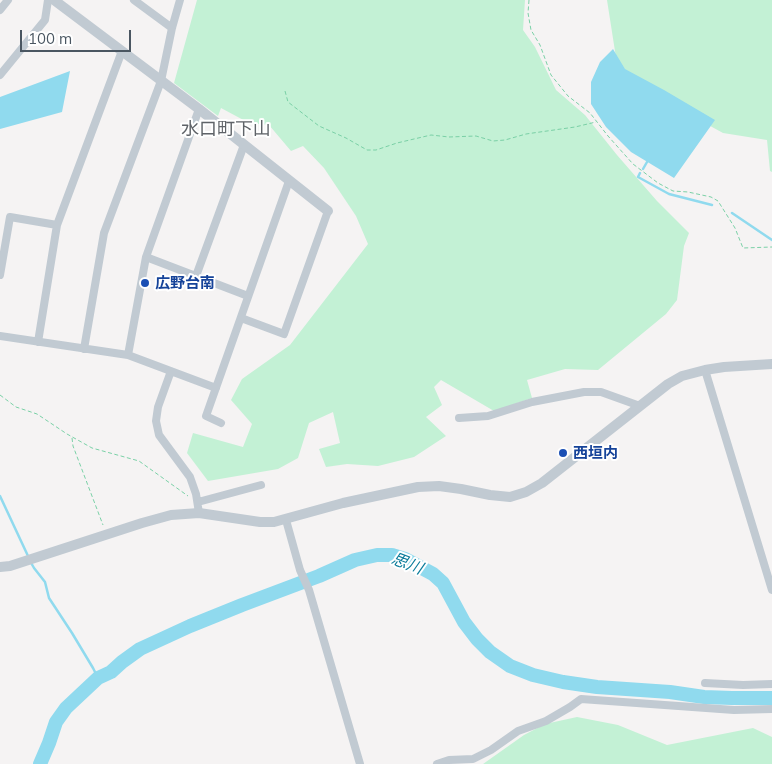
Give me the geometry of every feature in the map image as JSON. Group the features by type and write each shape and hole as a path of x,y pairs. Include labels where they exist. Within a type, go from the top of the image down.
{"street":[{"path":"0,10 8,0"},
{"path":"0,75 45,20 48,0"},
{"path":"54,0 199,109 328,211 284,334 241,318"},
{"path":"134,0 172,28"},
{"path":"84,349 104,233 161,81 180,0"},
{"path":"38,342 57,225 122,51"},
{"path":"128,355 146,257 199,109"},
{"path":"196,276 244,145"},
{"path":"221,423 206,416 289,181"},
{"path":"0,275 1,258 10,217 57,225"},
{"path":"146,257 248,296"},
{"path":"0,336 128,355 216,388"},
{"path":"0,568 170,514 199,513 260,522 274,522 343,503 418,487 439,486 510,497 526,492 542,483 668,384 682,376 724,367 772,364"},
{"path":"705,370 772,590"},
{"path":"171,372 158,407 156,421 159,435 190,477 196,494 199,513"},
{"path":"459,418 488,416 532,402 584,392 601,392 640,406"},
{"path":"198,502 261,485"},
{"path":"286,520 300,570 309,590 360,764"},
{"path":"705,683 772,684"},
{"path":"437,764 448,760 473,759 491,750 518,731 546,721 570,708 581,699 734,710 772,709"}],"path":[{"path":"529,0 528,13 531,30 540,45 551,75 568,96 590,113 633,164 658,183 673,191 711,197 718,201 735,228 743,248 772,247"},
{"path":"285,91 288,102 319,126 367,150 376,150 431,135 448,137 476,136 493,141 505,140 526,134 575,127 597,121"},
{"path":"0,395 16,407 37,414 92,448 139,460 198,502"},
{"path":"72,437 73,446 107,534"}],"green space":[{"path":"197,0 525,0 523,30 535,47 556,90 585,115 657,201 689,233 684,246 677,300 666,314 598,370 565,369 527,380 532,398 494,411 441,380 434,387 442,405 426,417 446,436 414,457 378,466 347,464 326,467 319,449 340,443 333,412 309,423 298,458 278,469 208,481 187,453 193,433 243,447 252,424 231,400 242,379 290,345 368,244 356,216 324,168 303,146 291,151 269,125 249,123 221,108 218,116 174,83"},
{"path":"607,0 772,0 772,172 770,171 767,140 723,133 639,87 617,64"},
{"path":"577,717 618,725 667,745 753,728 772,737 772,764 483,764 524,735 545,724"}],"water":[{"path":"613,49 625,69 715,120 674,178 631,152 606,127 591,104 591,82 600,62"},
{"path":"70,71 62,112 0,129 0,97"}],"waterway":[{"path":"643,169 647,162"},
{"path":"640,173 638,177 669,194 712,205"},
{"path":"732,213 772,240"},
{"path":"0,496 28,556"},
{"name":"思川","path":"40,764 56,722 66,708 98,678 111,672 140,649 190,626 355,560 377,555 392,555 405,559 433,574 443,583 464,622 477,639 490,652 510,666 533,675 597,687 670,692 704,697 772,698"},
{"path":"30,561 45,582 49,598 98,678"}],"place":[{"name":"広野台南","path":"145,283"},
{"name":"西垣内","path":"563,453"}],"district":[{"name":"水口町下山","path":"226,130"}]}
